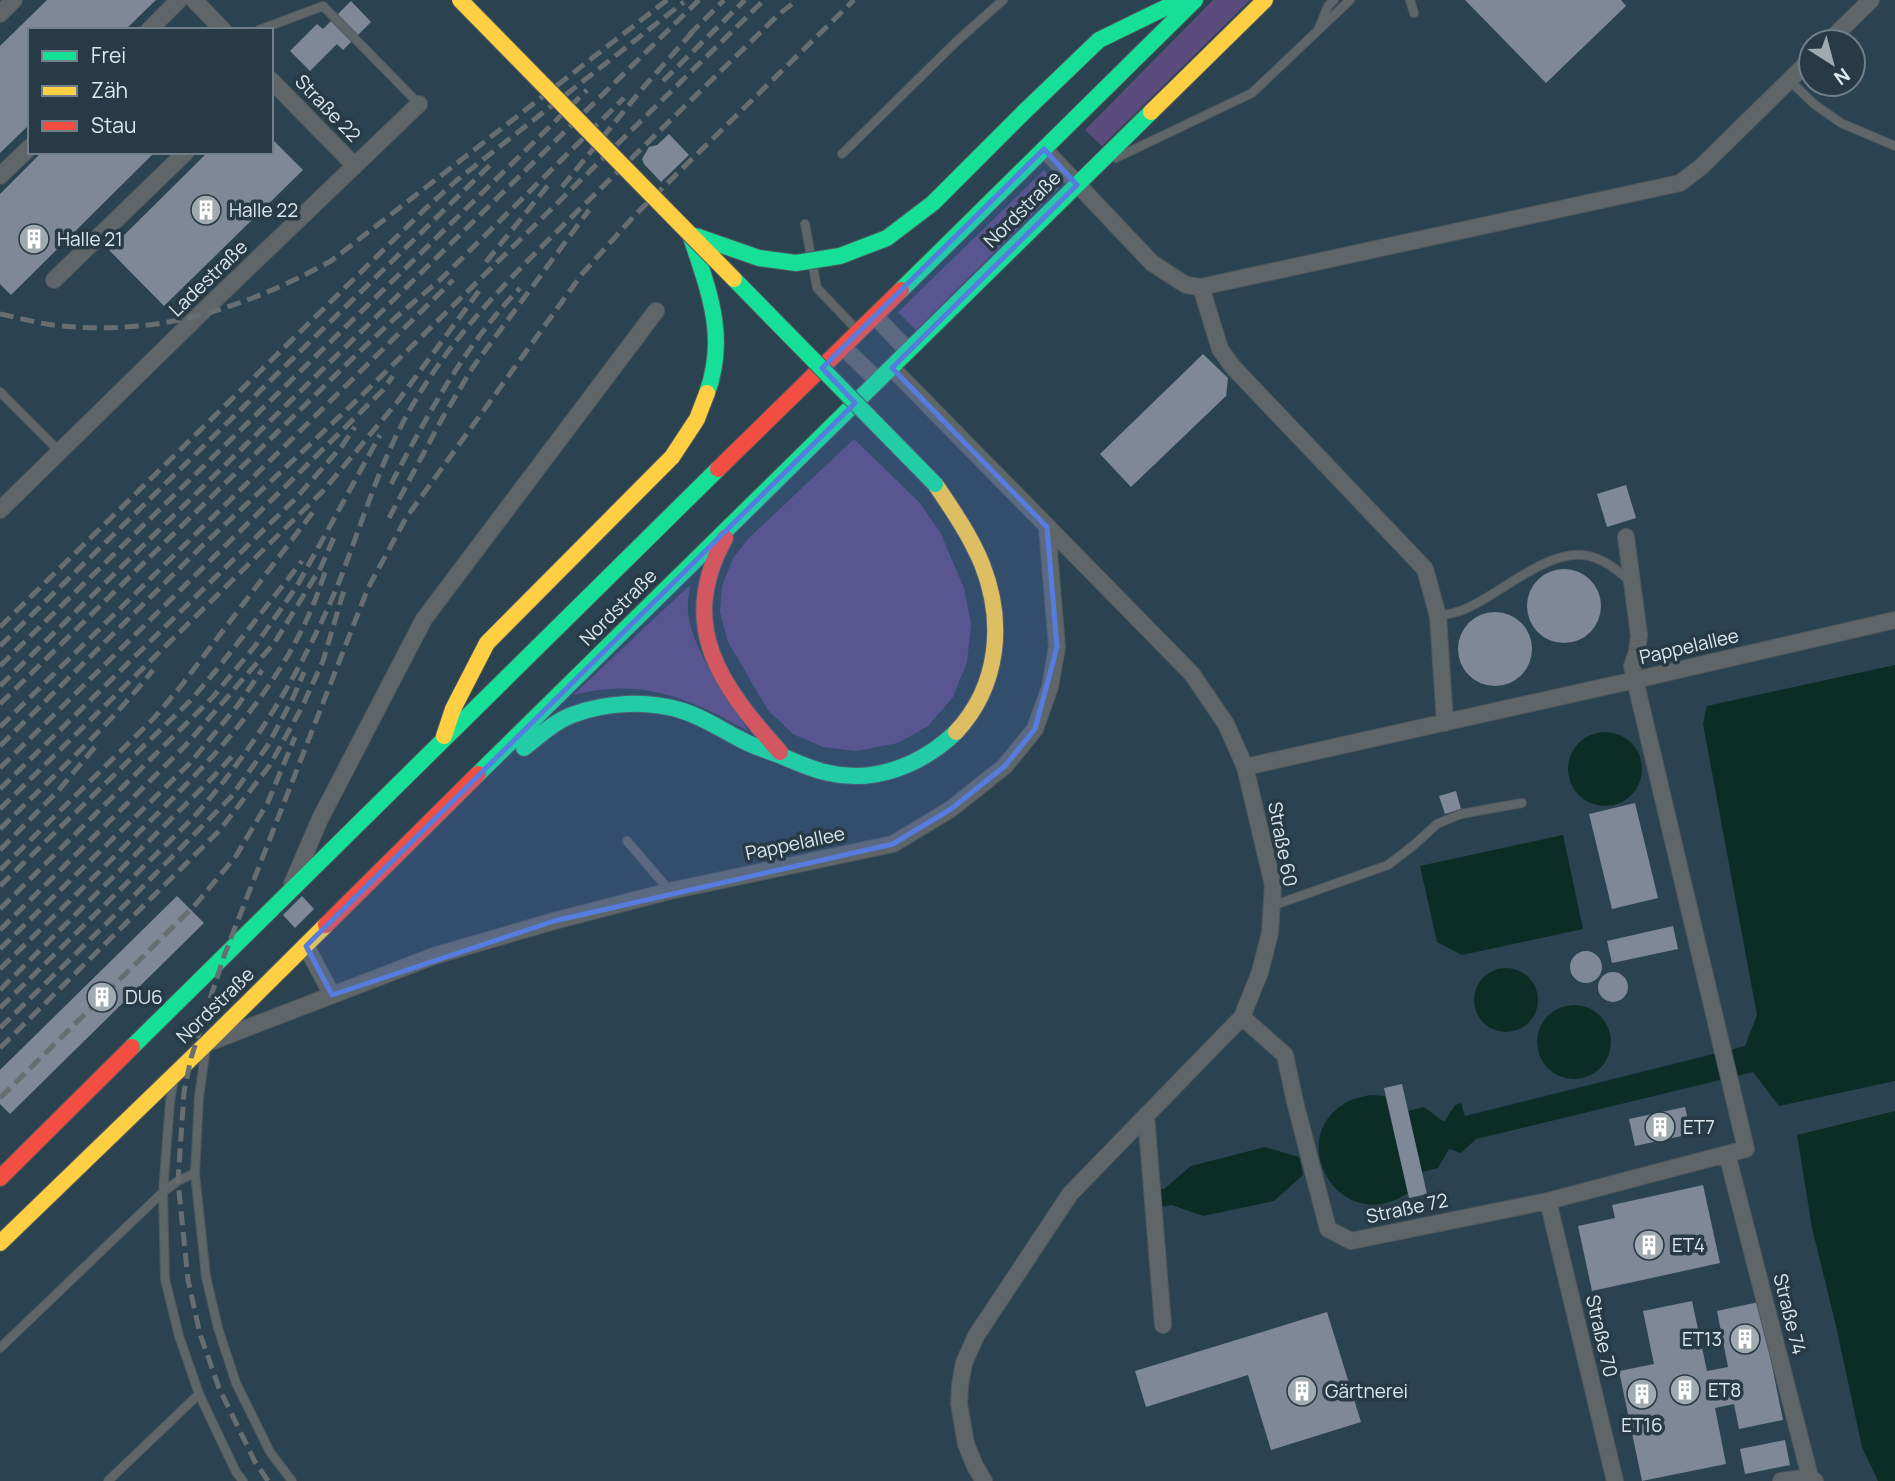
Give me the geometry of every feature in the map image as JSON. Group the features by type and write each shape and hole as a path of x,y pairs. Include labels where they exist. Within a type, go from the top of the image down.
{"street":[{"path":"0,14 14,0"},
{"path":"151,28 179,0"},
{"path":"194,0 221,28"},
{"path":"444,810 547,730 572,715 617,704 667,707 708,721 740,739 829,774 859,776 891,771 926,757 950,738 972,714 987,684 994,655 995,618 983,567 960,522 935,484 460,0"},
{"path":"690,234 759,258 796,263 840,257 887,238 933,203 1099,40 1181,0"},
{"name":"Nordstraße","path":"0,1178 1195,0"},
{"name":"Nordstraße","path":"0,1242 306,946 1265,0"},
{"path":"1842,28 1871,0"},
{"path":"1044,149 1152,264 1186,285 1201,287 1680,183 1701,167 1797,72"},
{"name":"Straße 22","path":"273,81 355,166"},
{"name":"Ladestraße","path":"0,510 419,104"},
{"path":"0,176 28,149"},
{"path":"54,280 184,154"},
{"path":"441,743 453,709 487,643 644,487 672,457 697,419 712,379 717,345 714,310 690,234"},
{"path":"1201,287 1220,349 1232,366 1425,569 1438,616 1445,723"},
{"path":"288,893 320,819 424,619 656,311"},
{"path":"875,316 908,351"},
{"path":"843,347 878,381"},
{"name":"Straße 60","path":"892,368 1192,674 1226,724 1245,768 1273,885 1270,933 1260,972 1242,1017 1070,1194 976,1336 964,1363 959,1404 966,1444 984,1481"},
{"path":"734,521 715,557 706,582 702,606 705,630 711,650 728,684 757,727 785,757"},
{"name":"Pappelallee","path":"206,1044 434,956 554,921 670,891 893,844 951,809 1005,766 1035,729 1050,687 1057,647 1048,527"},
{"name":"Pappelallee","path":"1626,537 1639,635 1632,666 1635,680 1895,620"},
{"path":"1245,768 1635,680 1746,1149 1727,1154"},
{"path":"306,946 331,995"},
{"name":"Straße 72","path":"1242,1017 1286,1055 1295,1102 1328,1229 1351,1241 1548,1201 1727,1154"},
{"path":"1146,1115 1163,1325"},
{"name":"Straße 74","path":"1727,1154 1812,1479"},
{"name":"Straße 70","path":"1548,1201 1615,1481"},
{"path":"1781,1481 1812,1479"}],"lane":[{"path":"842,154 957,41 1003,0"},
{"path":"1318,30 1328,6 1334,0"},
{"path":"1094,169 1252,93 1350,0"},
{"path":"1409,0 1414,13"},
{"name":"Ladestraße","path":"264,28 323,6 419,104"},
{"path":"1789,80 1814,104 1841,123 1895,146"},
{"path":"805,224 817,288 859,332"},
{"path":"0,392 60,452"},
{"path":"1438,616 1463,610 1539,566 1558,558 1583,555 1610,564 1632,583"},
{"path":"1272,906 1388,865 1437,824 1461,814 1522,803"},
{"path":"627,841 670,891"},
{"path":"206,1044 199,1097 195,1173 206,1277 218,1328 241,1393 270,1452 292,1481"},
{"path":"175,1073 163,1192 165,1279 179,1336 199,1394 236,1472 243,1481"},
{"path":"0,1348 163,1192 195,1173"},
{"path":"108,1481 199,1394"}],"highlighted area":[{"path":"1044,149 1077,185 892,368 1047,527 1057,647 1035,729 1005,766 951,809 893,844 554,921 332,995 306,946 855,403 822,368"}],"shaded area":[{"path":"0,0 1895,0 1895,1481 0,1481"},
{"path":"1213,0 1250,0 1102,146 1085,130"},
{"path":"1044,170 1059,188 916,330 898,312"},
{"path":"854,439 919,502 940,532 964,588 971,624 967,662 953,697 928,726 898,743 856,751 823,747 793,734 768,710 728,642 720,612 722,586 733,558 749,538"},
{"path":"690,585 688,613 691,628 712,674 748,731 685,700 664,694 621,688 573,695"},
{"path":"1895,665 1895,1081 1779,1106 1753,1072 1476,1139 1461,1153 1449,1149 1438,1168 1422,1172 1408,1111 1424,1107 1444,1122 1455,1105 1461,1103 1465,1116 1745,1046 1757,1015 1703,724 1707,706"},
{"path":"1605,732 1619,735 1631,743 1639,755 1642,769 1639,783 1631,795 1619,803 1605,806 1591,803 1579,795 1571,783 1568,769 1571,755 1579,743 1591,735"},
{"path":"1563,835 1583,929 1462,955 1437,942 1420,866"},
{"path":"1506,968 1529,977 1538,1000 1529,1023 1506,1032 1483,1023 1474,1000 1483,977"},
{"path":"1574,1005 1588,1008 1600,1016 1608,1028 1611,1042 1608,1056 1600,1068 1588,1076 1574,1079 1560,1076 1548,1068 1540,1056 1537,1042 1540,1028 1548,1016 1560,1008"},
{"path":"1370,1095 1385,1096 1408,1193 1383,1204 1360,1203 1341,1193 1327,1177 1320,1158 1320,1137 1329,1117 1349,1101"},
{"path":"1895,1111 1895,1481 1878,1481 1862,1447 1812,1228 1797,1135"},
{"path":"1265,1147 1299,1157 1303,1175 1274,1201 1203,1216 1172,1205 1159,1207 1157,1190 1164,1189 1191,1166"}],"building":[{"path":"47,0 156,0 127,28 28,28 28,126 0,153 0,46"},
{"path":"1465,0 1621,0 1626,6 1546,83"},
{"path":"351,1 371,22 343,50 337,44 310,71 290,51 317,24 323,29"},
{"path":"669,134 689,155 661,182 642,159 649,147 657,145"},
{"name":"Halle 22","path":"273,140 303,170 164,306 109,250 206,154 273,154"},
{"name":"Halle 21","path":"40,154 153,154 11,295 0,284 0,194"},
{"path":"1203,354 1228,378 1226,396 1131,487 1100,454"},
{"path":"1626,485 1636,518 1607,527 1597,494"},
{"path":"1564,569 1578,572 1590,580 1598,592 1601,606 1598,620 1590,632 1578,640 1564,643 1550,640 1538,632 1530,620 1527,606 1530,592 1538,580 1550,572"},
{"path":"1495,612 1509,615 1521,623 1529,635 1532,649 1529,663 1521,675 1509,683 1495,686 1481,683 1469,675 1461,663 1458,649 1461,635 1469,623 1481,615"},
{"path":"1456,791 1461,809 1445,814 1439,796"},
{"path":"1635,803 1658,898 1612,909 1589,814"},
{"name":"DU6","path":"177,896 204,923 10,1114 0,1104 0,1070"},
{"path":"302,896 314,909 295,928 283,915"},
{"path":"1673,926 1678,949 1612,963 1607,941"},
{"path":"1586,951 1597,956 1602,967 1597,978 1586,983 1575,978 1570,967 1575,956"},
{"path":"1613,972 1624,976 1628,987 1624,998 1613,1002 1602,998 1598,987 1602,976"},
{"path":"1402,1084 1427,1194 1409,1198 1384,1088"},
{"name":"ET7","path":"1685,1107 1691,1134 1635,1146 1629,1119"},
{"name":"ET4","path":"1703,1185 1720,1263 1592,1291 1578,1226 1615,1218 1612,1205"},
{"path":"1692,1301 1707,1371 1728,1367 1717,1311 1759,1302 1783,1420 1739,1429 1734,1404 1715,1408 1726,1464 1642,1481 1619,1371 1654,1364 1643,1311"},
{"name":"Gärtnerei","path":"1327,1312 1361,1422 1271,1450 1248,1375 1146,1407 1135,1371"},
{"path":"1785,1440 1790,1465 1745,1474 1740,1449"}],"railway":[{"path":"0,314 46,324 91,328 162,323 231,306 297,278 331,261 667,0"},
{"path":"0,686 699,0"},
{"path":"689,35 724,0"},
{"path":"663,81 745,0"},
{"path":"0,746 764,0"},
{"path":"0,1008 192,819 257,736 293,677 325,614 382,467 403,422 453,345 496,294 543,245 777,16 797,0"},
{"path":"268,1481 255,1462 219,1388 200,1334 188,1280 178,1181 184,1092 191,1058 224,956 368,588 406,518 582,274 635,215 854,0"},
{"path":"0,627 424,210 457,180 684,2"},
{"path":"562,187 696,28"},
{"path":"0,666 587,90"},
{"path":"0,704 354,357 441,279 624,98"},
{"path":"0,646 490,165"},
{"path":"486,262 550,183"},
{"path":"389,518 473,367 589,210"},
{"path":"0,727 453,280"},
{"path":"391,484 434,406 465,357 520,288"},
{"path":"0,809 324,490 398,401 479,291"},
{"path":"0,768 382,391 393,376"},
{"path":"0,789 296,498 342,446 355,427"},
{"path":"0,909 212,698 255,646 297,586 380,435"},
{"path":"0,870 153,719 316,508"},
{"path":"0,930 185,746 275,642 321,567 336,533"},
{"path":"0,886 192,699 302,561"},
{"path":"0,969 165,806 248,714 294,646 312,609 326,569"},
{"path":"0,1048 219,831 270,765 302,707 323,661 344,590"},
{"path":"0,829 98,732 153,670"},
{"path":"0,949 190,763 238,705 262,670"},
{"path":"0,1028 231,797 268,745 304,672"},
{"path":"0,1098 196,904 236,856 268,802 295,737"},
{"path":"0,850 58,791 95,747"},
{"path":"0,990 234,754"}],"traffic: fast":[{"path":"1024,112 1099,40 1181,0"},
{"path":"901,290 1195,0"},
{"path":"696,236 759,258 796,263 840,256 887,238 933,203 1024,112"},
{"path":"478,774 1151,112"},
{"path":"690,234 709,294 716,332 716,352 707,393"},
{"path":"734,279 935,484"},
{"path":"132,1047 718,469"},
{"path":"524,748 559,721 572,715 613,705 656,705 691,714 749,744 810,768 846,776 864,776 897,769 913,762 956,732"}],"traffic: slow":[{"path":"460,0 734,279"},
{"path":"1151,112 1265,0"},
{"path":"444,736 453,709 487,643 672,457 697,419 707,393"},
{"path":"935,484 977,553 994,608 994,652 989,674 970,714 956,732"},
{"path":"0,1243 326,925"}],"traffic: jam":[{"path":"718,469 901,290"},
{"path":"725,538 711,570 705,599 705,627 712,653 724,678 740,703 780,752"},
{"path":"326,925 478,774"},
{"path":"0,1178 132,1047"}],"place":[{"name":"Halle 22","path":"206,210"},
{"name":"Halle 21","path":"34,239"},
{"name":"DU6","path":"102,997"},
{"name":"ET7","path":"1660,1127"},
{"name":"ET4","path":"1649,1245"},
{"name":"ET13","path":"1745,1339"},
{"name":"ET8","path":"1685,1390"},
{"name":"Gärtnerei","path":"1302,1391"},
{"name":"ET16","path":"1642,1394"}]}
